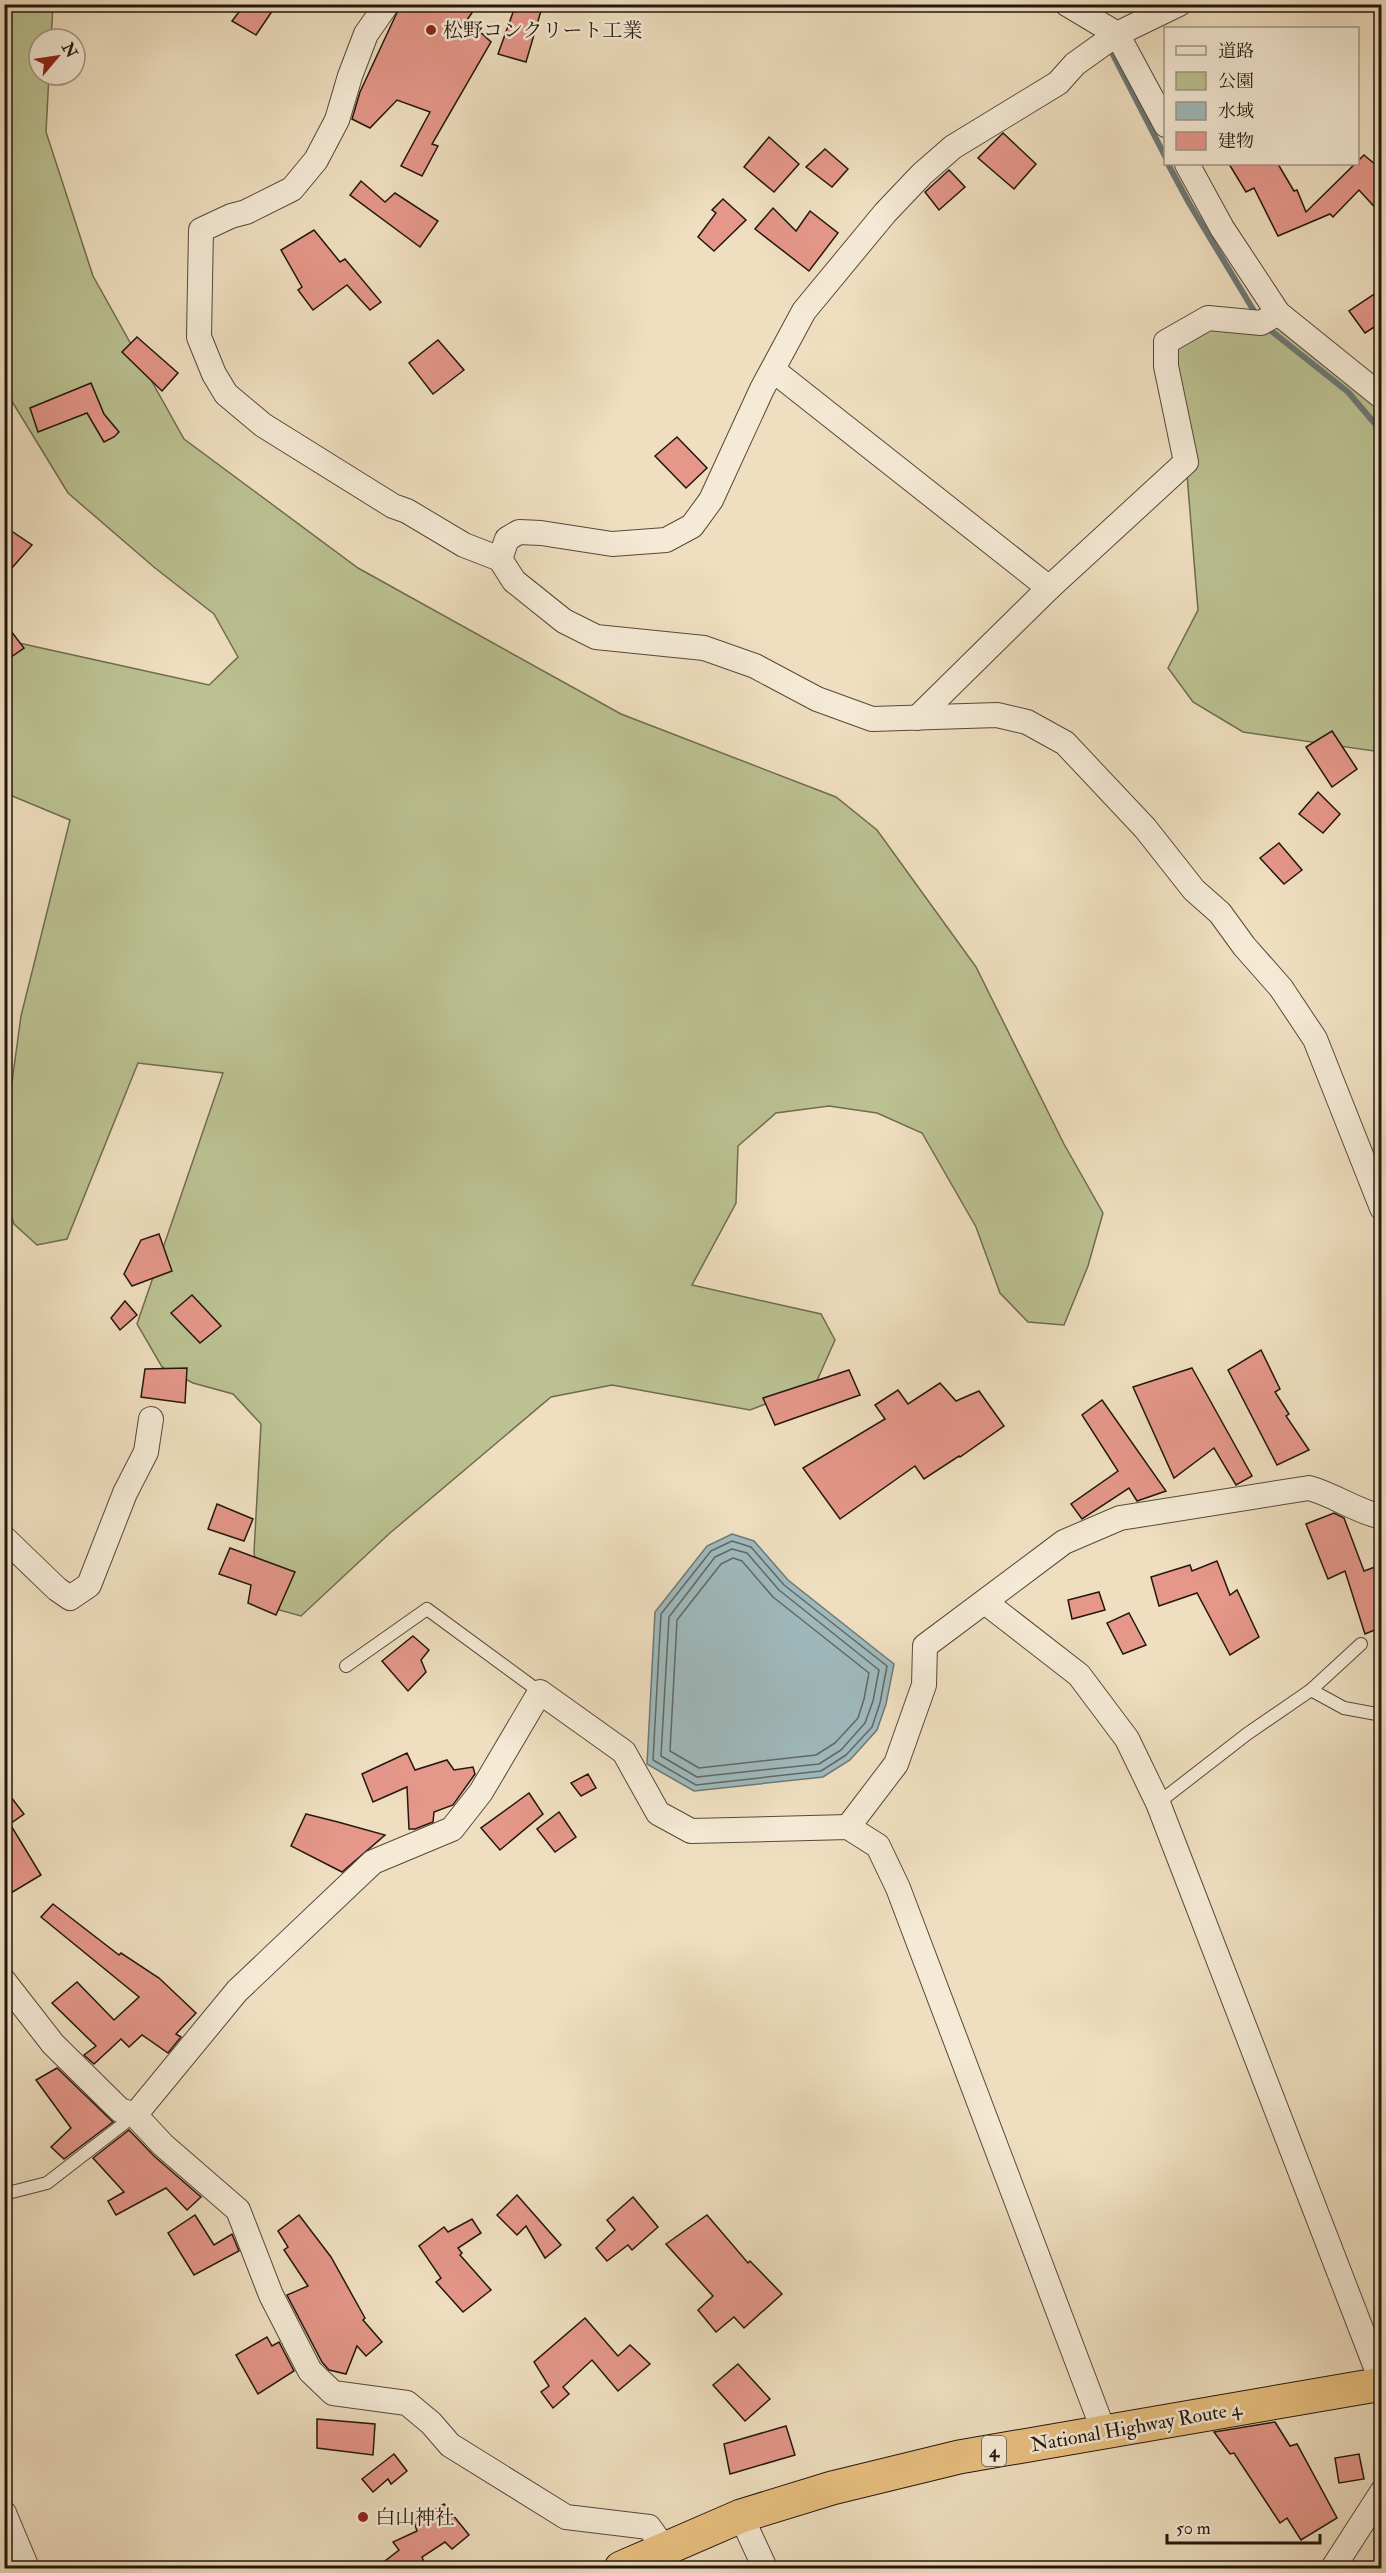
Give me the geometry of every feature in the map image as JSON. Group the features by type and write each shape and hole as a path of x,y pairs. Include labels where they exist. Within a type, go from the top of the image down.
{"highway":[{"name":"National Highway Route 4","path":"621,2568 741,2516 832,2488 959,2457 1382,2383"}],"street":[{"path":"387,4 366,34 337,120 304,175 292,189 246,212 231,216 201,230 199,337 214,374 226,394 263,425 393,506 407,511 464,545 500,559 514,581 564,621 596,637 704,648 755,666 817,699 872,719 997,715 1027,722 1065,743 1145,828 1194,890 1220,912 1244,946 1281,988 1315,1039 1382,1208"},
{"path":"1067,4 1118,34 1164,121"},
{"path":"500,559 507,539 519,532 541,533 612,544 666,540 693,526 711,500 762,389 804,311 885,213 922,174 953,147 1058,83 1075,64 1118,34 1179,4"},
{"path":"1187,165 1222,228 1278,313 1382,396"},
{"path":"917,718 1049,588 1186,462 1166,366 1166,342 1208,318 1261,323 1278,313"},
{"path":"773,370 1049,588"},
{"path":"4,1538 57,1589 70,1598 89,1585 125,1493 146,1452 151,1419"},
{"path":"848,1827 896,1764 924,1685 925,1646 1064,1542 1120,1518 1309,1488 1328,1493 1359,1511 1382,1517"},
{"path":"985,1602 1079,1675 1127,1739 1158,1803 1382,2383"},
{"path":"135,2115 237,1990 373,1862 452,1829 481,1792 540,1692 624,1752 658,1813 691,1831 848,1827 878,1846 898,1888 1104,2432"},
{"path":"4,1981 53,2044 120,2110 135,2115 163,2145 238,2210 271,2295 310,2371 333,2393 408,2403 431,2423 450,2445 566,2517 649,2527 664,2548"},
{"path":"1333,2568 1382,2492"},
{"path":"4,2513 27,2568"},
{"path":"741,2516 765,2568"}],"lane":[{"path":"345,1666 427,1609 540,1692"},
{"path":"1158,1803 1247,1734 1311,1690 1361,1644"},
{"path":"1311,1690 1344,1708 1382,1715"},
{"path":"4,2194 47,2183 135,2115"}],"green space":[{"path":"5,5 53,5 52,27 27,27 27,87 48,87 46,132 93,276 184,439 358,568 621,714 836,797 877,830 976,967 1064,1144 1103,1213 1088,1266 1064,1325 1028,1322 1000,1293 976,1227 922,1133 877,1113 829,1106 776,1113 738,1146 736,1203 692,1285 821,1314 835,1340 815,1385 750,1410 612,1385 551,1397 390,1533 301,1616 261,1605 254,1552 261,1424 233,1394 193,1383 162,1367 137,1324 223,1073 138,1063 67,1239 37,1245 14,1224 4,1195 5,1133 21,1016 70,820 5,793 5,640 209,685 238,657 214,614 155,568 68,493 5,390"},
{"path":"1278,313 1381,397 1381,752 1243,732 1193,702 1168,668 1198,610 1186,462 1168,345 1208,318"}],"water":[{"path":"732,1534 754,1541 788,1580 894,1664 886,1704 877,1730 850,1760 823,1777 694,1791 647,1764 655,1612 707,1546"}],"building":[{"path":"245,4 277,4 256,35 232,21"},
{"path":"401,4 478,4 467,20 491,42 432,144 438,146 422,176 401,166 430,112 397,100 370,128 352,119 360,92"},
{"path":"516,4 543,4 526,62 498,54"},
{"path":"1003,133 1036,164 1014,189 978,158"},
{"path":"769,137 799,164 774,192 744,167"},
{"path":"825,149 848,169 832,187 806,167"},
{"path":"1364,155 1382,170 1382,215 1359,190 1333,217 1330,214 1278,236 1254,188 1246,192 1230,165 1279,165 1294,191 1297,190 1306,212 1354,165 1359,165 1359,160"},
{"path":"949,170 965,187 939,210 925,192"},
{"path":"361,181 385,202 395,193 438,221 420,247 350,195"},
{"path":"723,199 746,220 714,251 698,237 716,213 712,210"},
{"path":"773,208 796,231 810,211 838,233 809,271 755,229"},
{"path":"314,230 340,262 345,259 381,302 370,310 347,285 313,310 298,290 302,287 281,250"},
{"path":"1382,289 1382,322 1365,333 1349,311"},
{"path":"137,337 178,373 162,391 122,352"},
{"path":"438,340 464,370 433,394 409,363"},
{"path":"91,383 104,414 119,432 114,437 104,442 87,413 38,432 30,408"},
{"path":"677,437 707,468 686,488 655,456"},
{"path":"4,526 32,545 4,577"},
{"path":"4,622 24,648 11,657 4,649"},
{"path":"1332,731 1357,769 1332,787 1306,747"},
{"path":"1318,792 1340,814 1323,833 1299,814"},
{"path":"1279,843 1302,870 1284,884 1260,858"},
{"path":"159,1234 172,1271 132,1286 124,1274 141,1240"},
{"path":"192,1295 221,1326 200,1343 171,1313"},
{"path":"125,1301 137,1315 120,1330 111,1318"},
{"path":"1261,1350 1280,1389 1275,1392 1289,1414 1286,1416 1309,1450 1277,1465 1228,1370"},
{"path":"187,1368 185,1403 141,1397 145,1369"},
{"path":"1192,1368 1252,1476 1236,1485 1214,1448 1174,1478 1133,1387"},
{"path":"849,1370 860,1395 775,1425 763,1398"},
{"path":"940,1383 956,1401 979,1391 1004,1426 924,1479 915,1466 840,1519 803,1468 885,1419 875,1405 898,1390 908,1404"},
{"path":"1102,1400 1166,1491 1137,1501 1129,1488 1082,1519 1071,1504 1118,1471 1082,1415"},
{"path":"217,1504 253,1519 244,1541 208,1529"},
{"path":"1334,1513 1344,1518 1364,1571 1375,1567 1382,1589 1382,1627 1365,1634 1345,1571 1328,1579 1306,1524"},
{"path":"230,1548 295,1572 276,1615 248,1603 251,1585 219,1574"},
{"path":"1217,1561 1230,1595 1237,1590 1259,1637 1230,1655 1197,1593 1159,1606 1151,1577 1190,1565 1192,1571"},
{"path":"1099,1592 1105,1610 1072,1619 1068,1600"},
{"path":"1129,1613 1146,1645 1123,1654 1107,1623"},
{"path":"413,1636 429,1650 421,1660 426,1672 408,1691 382,1661"},
{"path":"407,1753 415,1770 447,1760 454,1770 473,1767 475,1774 453,1805 434,1812 433,1822 415,1829 409,1829 407,1787 373,1802 362,1774"},
{"path":"588,1774 596,1788 581,1796 571,1783"},
{"path":"4,1788 24,1814 10,1824 41,1875 11,1893 4,1882"},
{"path":"529,1793 543,1814 500,1850 481,1828"},
{"path":"559,1812 576,1837 555,1852 537,1829"},
{"path":"306,1814 385,1835 342,1872 291,1846"},
{"path":"53,1904 119,1955 121,1953 159,1978 196,2013 176,2034 181,2037 168,2053 142,2035 129,2047 121,2039 94,2064 84,2055 96,2046 52,2003 77,1982 114,2020 139,1997 41,1917"},
{"path":"57,2068 113,2122 64,2159 51,2147 71,2128 36,2080"},
{"path":"129,2130 154,2156 201,2197 187,2210 166,2188 116,2215 108,2201 124,2192 93,2158"},
{"path":"517,2195 561,2245 545,2258 526,2226 517,2235 497,2215"},
{"path":"633,2197 658,2227 632,2250 628,2245 607,2261 596,2248 615,2230 607,2220"},
{"path":"195,2215 214,2245 232,2234 239,2251 194,2275 168,2233"},
{"path":"299,2215 331,2257 365,2318 363,2320 382,2342 366,2356 357,2346 346,2374 329,2370 322,2362 287,2295 308,2286 284,2250 288,2247 278,2231"},
{"path":"707,2215 748,2263 750,2261 782,2294 744,2328 734,2317 716,2332 698,2310 713,2296 666,2244"},
{"path":"472,2219 481,2233 458,2248 462,2253 460,2255 491,2290 463,2312 436,2282 441,2278 419,2246 444,2227 448,2232"},
{"path":"585,2318 618,2356 630,2345 650,2364 618,2391 592,2360 563,2387 569,2394 553,2408 541,2392 549,2386 534,2362"},
{"path":"267,2337 272,2346 279,2342 294,2371 258,2394 236,2355"},
{"path":"738,2364 770,2399 745,2421 713,2385"},
{"path":"317,2419 375,2424 373,2455 317,2448"},
{"path":"1275,2422 1290,2446 1297,2444 1337,2518 1301,2540 1287,2518 1280,2523 1234,2453 1230,2454 1214,2432"},
{"path":"786,2426 795,2455 730,2474 724,2444"},
{"path":"394,2454 407,2471 391,2484 388,2479 373,2492 362,2479"},
{"path":"1359,2454 1364,2479 1339,2483 1335,2458"},
{"path":"444,2504 469,2535 452,2549 445,2542 422,2557 426,2568 376,2568 399,2550 393,2542 417,2531 414,2522"}],"waterway":[{"path":"1108,45 1164,154"},
{"path":"1169,165 1257,316"},
{"path":"1265,326 1348,392 1382,432"}],"place":[{"name":"松野コンクリート工業","path":"431,30"},
{"name":"白山神社","path":"363,2517"}]}
